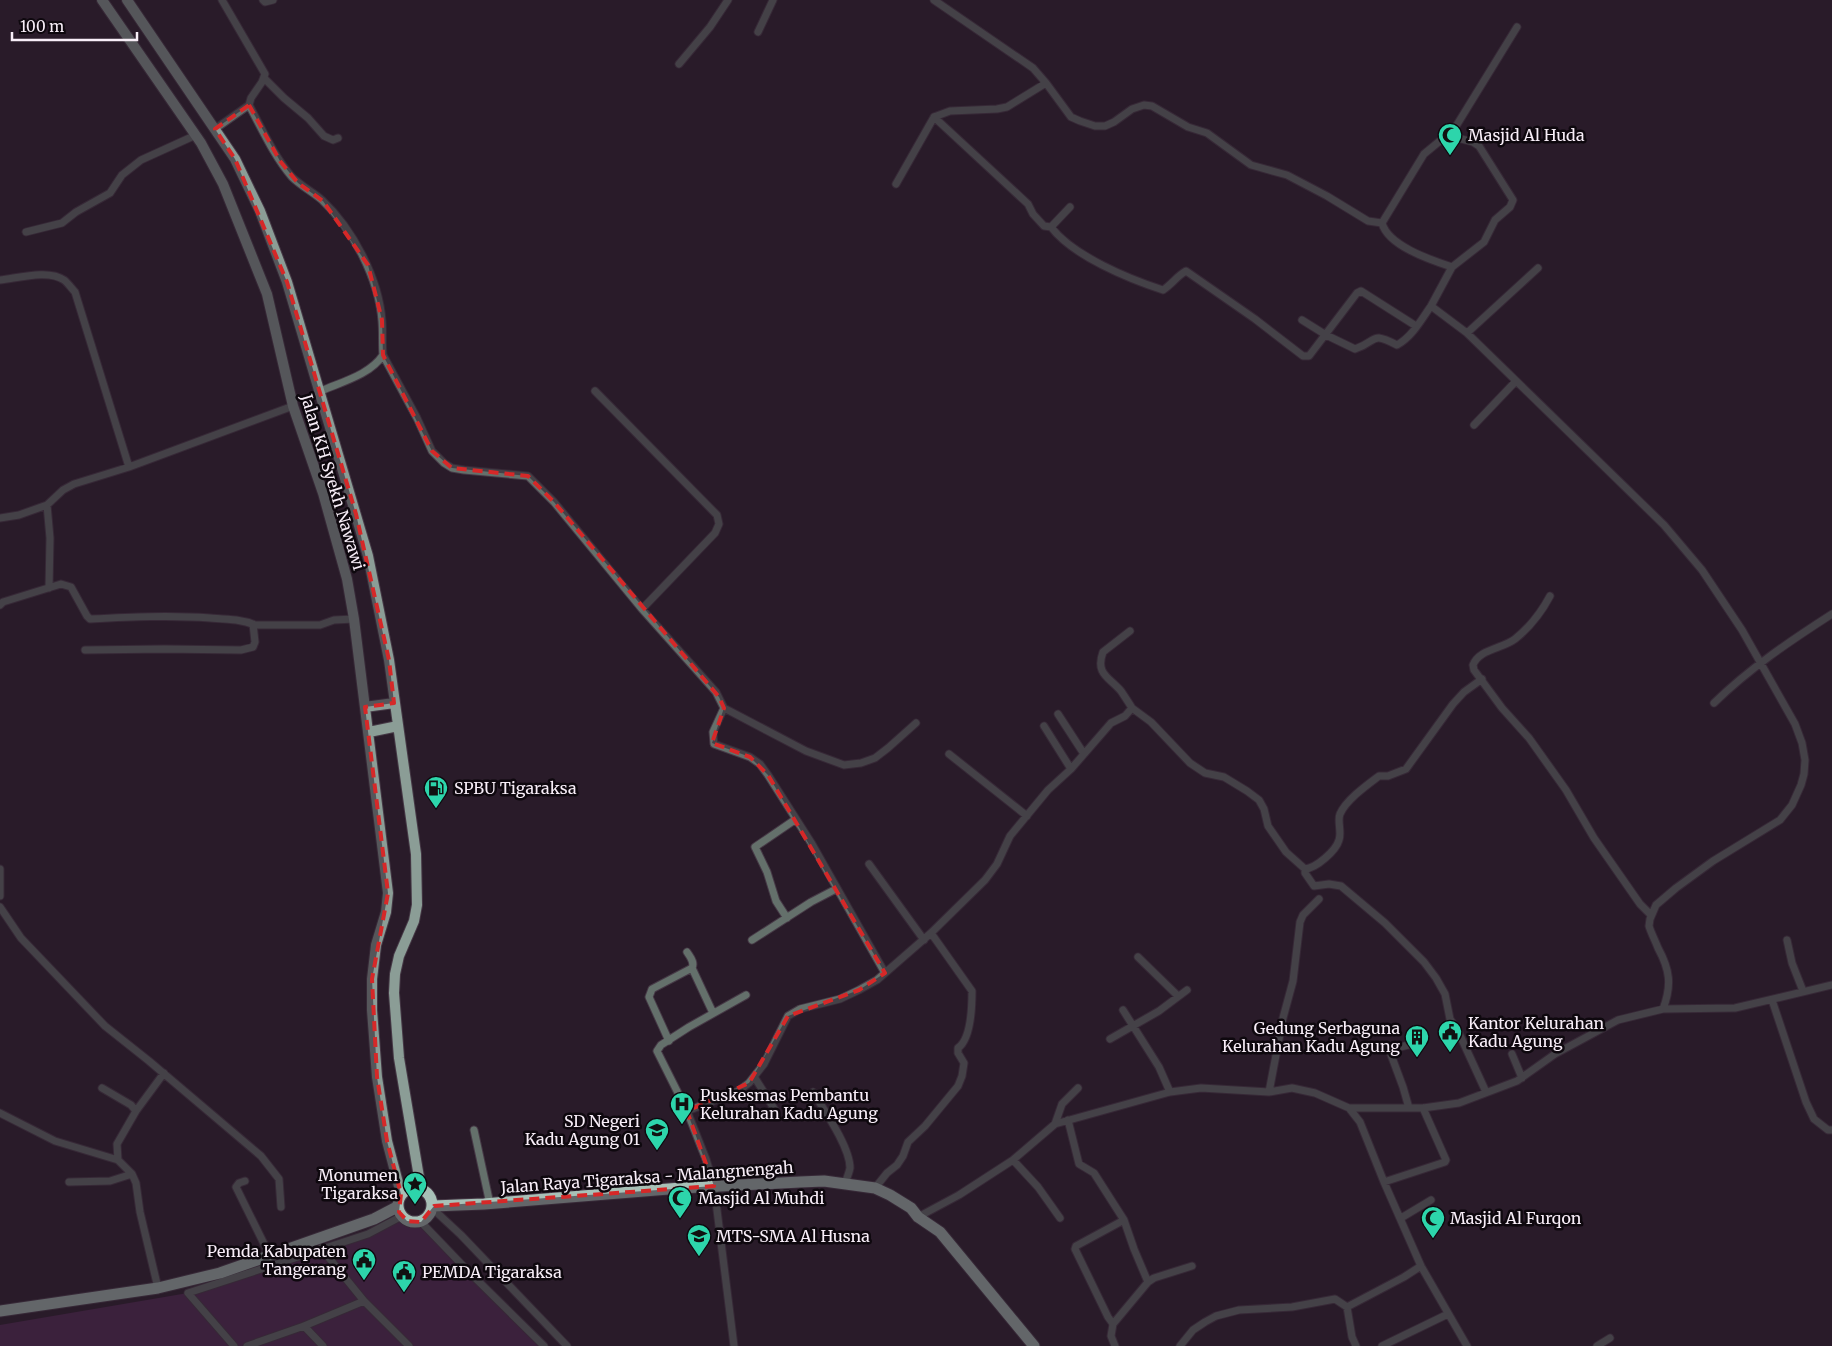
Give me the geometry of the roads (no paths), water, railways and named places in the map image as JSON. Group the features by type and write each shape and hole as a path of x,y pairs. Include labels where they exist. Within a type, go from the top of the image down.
{"main road":[{"name":"Jalan KH Syekh Nawawi","path":"102,0 196,135 223,184 267,294 293,406 323,493 347,579 369,732 388,893 386,912 376,945 372,979 372,1010 377,1077 387,1141 401,1194"},
{"name":"Jalan KH Syekh Nawawi","path":"127,0 235,159 260,212 288,282 368,556 389,660 416,852 417,890 414,921 399,956 395,974 394,993 399,1058 421,1189"},
{"path":"365,707 394,703"},
{"path":"369,732 398,726"},
{"name":"Jalan Raya Tigaraksa - Malangnengah","path":"433,1207 714,1186 824,1181 875,1188 911,1208 918,1217 940,1232 1034,1346"},
{"path":"409,1189 421,1189 427,1192 432,1199 433,1207 429,1217 421,1222 407,1221 399,1212 401,1194 409,1189"},
{"path":"0,1311 158,1288 220,1273 399,1212"}],"street":[{"path":"215,129 249,105 265,74 222,0"},
{"path":"263,0 265,2 273,0"},
{"path":"679,64 710,27 728,0"},
{"path":"758,32 773,0"},
{"path":"934,0 1024,61 1046,83 1071,117 1080,122 1094,126 1105,126 1132,109 1144,105 1152,106 1188,128 1206,133 1251,165 1287,175 1368,221 1382,223"},
{"path":"1452,268 1407,248 1390,237 1382,223 1424,154 1441,140 1450,136 1518,27"},
{"path":"264,78 308,118 324,136 333,140 338,138"},
{"path":"896,184 934,117 950,111 1007,107 1046,83"},
{"path":"249,105 280,162 298,183 323,201 344,225 368,266 382,320 383,355 418,418 432,450 444,463 452,468 464,470 528,476 554,502 642,609 716,692 724,708 806,751 844,765 861,763 875,758 916,723"},
{"path":"934,117 1021,197 1044,226 1051,227 1059,238 1083,255 1144,284 1163,290 1173,284 1179,274 1186,271 1255,318 1303,356 1308,356 1326,335 1357,292 1361,291 1416,326"},
{"path":"26,232 62,223 76,212 110,193 122,176 141,160 196,135"},
{"path":"1302,320 1326,335 1355,349 1364,346 1376,337 1382,337 1396,345 1403,342 1431,306 1452,268 1484,242 1495,220 1510,207 1513,200 1479,146 1474,142 1450,136"},
{"path":"1051,227 1070,207"},
{"path":"1467,334 1538,268"},
{"path":"0,280 52,275 64,280 75,292 129,467"},
{"path":"1431,306 1467,334 1664,525 1702,570 1762,662 1795,724 1802,743 1805,760 1804,774 1792,805 1780,820 1729,850 1676,888 1656,905 1651,915 1649,926 1666,962 1669,979 1669,992 1663,1009"},
{"path":"321,391 374,366 383,355"},
{"path":"1474,425 1516,381"},
{"path":"595,391 717,515 719,524 715,533 642,609"},
{"path":"0,518 19,515 47,505 63,490 74,484 129,467 293,406"},
{"path":"47,505 50,538 50,588"},
{"path":"0,605 3,602 61,584 71,587 86,616 90,619 172,615 230,619 253,624 320,625 334,620 354,619"},
{"path":"1550,596 1540,614 1522,633 1505,646 1485,652 1475,660 1474,670 1502,708 1529,738 1566,790 1594,838 1640,904 1651,915"},
{"path":"1714,703 1737,681 1787,643 1832,614"},
{"path":"85,650 164,648 241,650 253,647 255,642 253,624"},
{"path":"1130,631 1103,652 1100,666 1104,674 1121,691 1132,708 1152,722 1190,763 1205,773 1224,778 1259,800 1264,809 1268,826 1286,852 1305,869 1312,869 1339,842 1339,815 1343,808 1379,776 1388,776 1406,768 1453,704 1464,692 1482,679"},
{"path":"724,708 713,732 714,744 750,757 760,764 796,819 885,973"},
{"path":"687,1111 737,1092 755,1078 788,1016 800,1009 840,998 859,990 885,973 924,940 985,880 997,864 1010,836 1048,790 1071,769 1110,723 1125,716 1132,708"},
{"path":"1058,714 1084,754"},
{"path":"1044,726 1071,769"},
{"path":"949,754 1027,816"},
{"path":"787,918 776,901 767,872 755,847 796,819"},
{"path":"869,864 924,940"},
{"path":"0,869 0,896"},
{"path":"1305,869 1305,874 1314,886 1329,884 1341,886 1385,923 1424,962 1445,994 1450,1019 1458,1031 1486,1092"},
{"path":"752,940 836,889"},
{"path":"1269,1092 1283,1018 1293,981 1300,922 1303,915 1319,898"},
{"path":"0,907 21,938 105,1026 164,1073 261,1156 278,1179 281,1207"},
{"path":"875,1188 887,1173 897,1165 903,1156 908,1142 925,1126 958,1086 962,1076 964,1063 958,1053 958,1048 963,1044 970,1021 972,991 931,933"},
{"path":"1787,940 1792,963 1802,991"},
{"path":"686,952 694,966 692,968 713,1013"},
{"path":"1138,957 1178,996"},
{"path":"669,1041 649,997 649,993 652,989 692,968"},
{"path":"918,1217 959,1195 1013,1160 1055,1124 1170,1092 1201,1088 1269,1092 1292,1088 1315,1093 1350,1108 1423,1108 1458,1103 1486,1092 1494,1091 1522,1078 1555,1054 1613,1022 1635,1015 1663,1009 1735,1008 1832,985"},
{"path":"1110,1039 1159,1010 1186,990"},
{"path":"734,1346 714,1186 706,1159 687,1111 657,1052 661,1045 746,995"},
{"path":"1772,1000 1806,1102 1814,1119 1828,1130 1832,1130"},
{"path":"1123,1010 1160,1067 1170,1092"},
{"path":"1409,1108 1390,1052 1392,1049 1421,1042"},
{"path":"1512,1054 1522,1078"},
{"path":"118,1160 117,1144 136,1111 164,1073"},
{"path":"755,1078 776,1110"},
{"path":"102,1088 131,1105 136,1111"},
{"path":"1055,1124 1062,1104 1078,1088"},
{"path":"813,1092 833,1123 846,1152 850,1170 845,1183"},
{"path":"1350,1108 1360,1122 1421,1266 1467,1346"},
{"path":"1384,1182 1445,1162 1446,1160 1423,1108"},
{"path":"0,1113 55,1141 118,1160 132,1174 136,1183 139,1205 158,1288"},
{"path":"1068,1120 1079,1164 1094,1173 1124,1220 1148,1282"},
{"path":"474,1130 490,1204"},
{"path":"1013,1160 1038,1187 1060,1218"},
{"path":"69,1182 110,1180 132,1174"},
{"path":"245,1181 236,1187 270,1256"},
{"path":"1400,1218 1430,1200"},
{"path":"433,1207 567,1346"},
{"path":"234,1346 188,1293 368,1234 399,1212"},
{"path":"1113,1324 1075,1249 1076,1246 1124,1220"},
{"path":"421,1222 544,1346"},
{"path":"321,1248 364,1301 409,1346"},
{"path":"1115,1346 1111,1336 1113,1324 1148,1282 1154,1278 1192,1266"},
{"path":"1348,1307 1396,1282 1421,1266"},
{"path":"1180,1346 1193,1330 1205,1322 1216,1316 1239,1310 1292,1307 1335,1299 1348,1307"},
{"path":"246,1346 304,1326 364,1301"},
{"path":"1348,1307 1352,1337 1356,1346"},
{"path":"1382,1346 1448,1314"},
{"path":"304,1326 323,1346"},
{"path":"1597,1346 1610,1338"}],"place":[{"name":"Masjid Al Huda","path":"1450,156"},
{"name":"SPBU Tigaraksa","path":"436,809"},
{"name":"Kantor Kelurahan Kadu Agung","path":"1450,1053"},
{"name":"Gedung Serbaguna Kelurahan Kadu Agung","path":"1417,1058"},
{"name":"Puskesmas Pembantu Kelurahan Kadu Agung","path":"682,1125"},
{"name":"SD Negeri Kadu Agung 01","path":"657,1151"},
{"name":"Monumen Tigaraksa","path":"415,1205"},
{"name":"Masjid Al Muhdi","path":"680,1219"},
{"name":"Masjid Al Furqon","path":"1433,1239"},
{"name":"MTS-SMA Al Husna","path":"699,1257"},
{"name":"Pemda Kabupaten Tangerang","path":"364,1281"},
{"name":"PEMDA Tigaraksa","path":"404,1293"}]}
